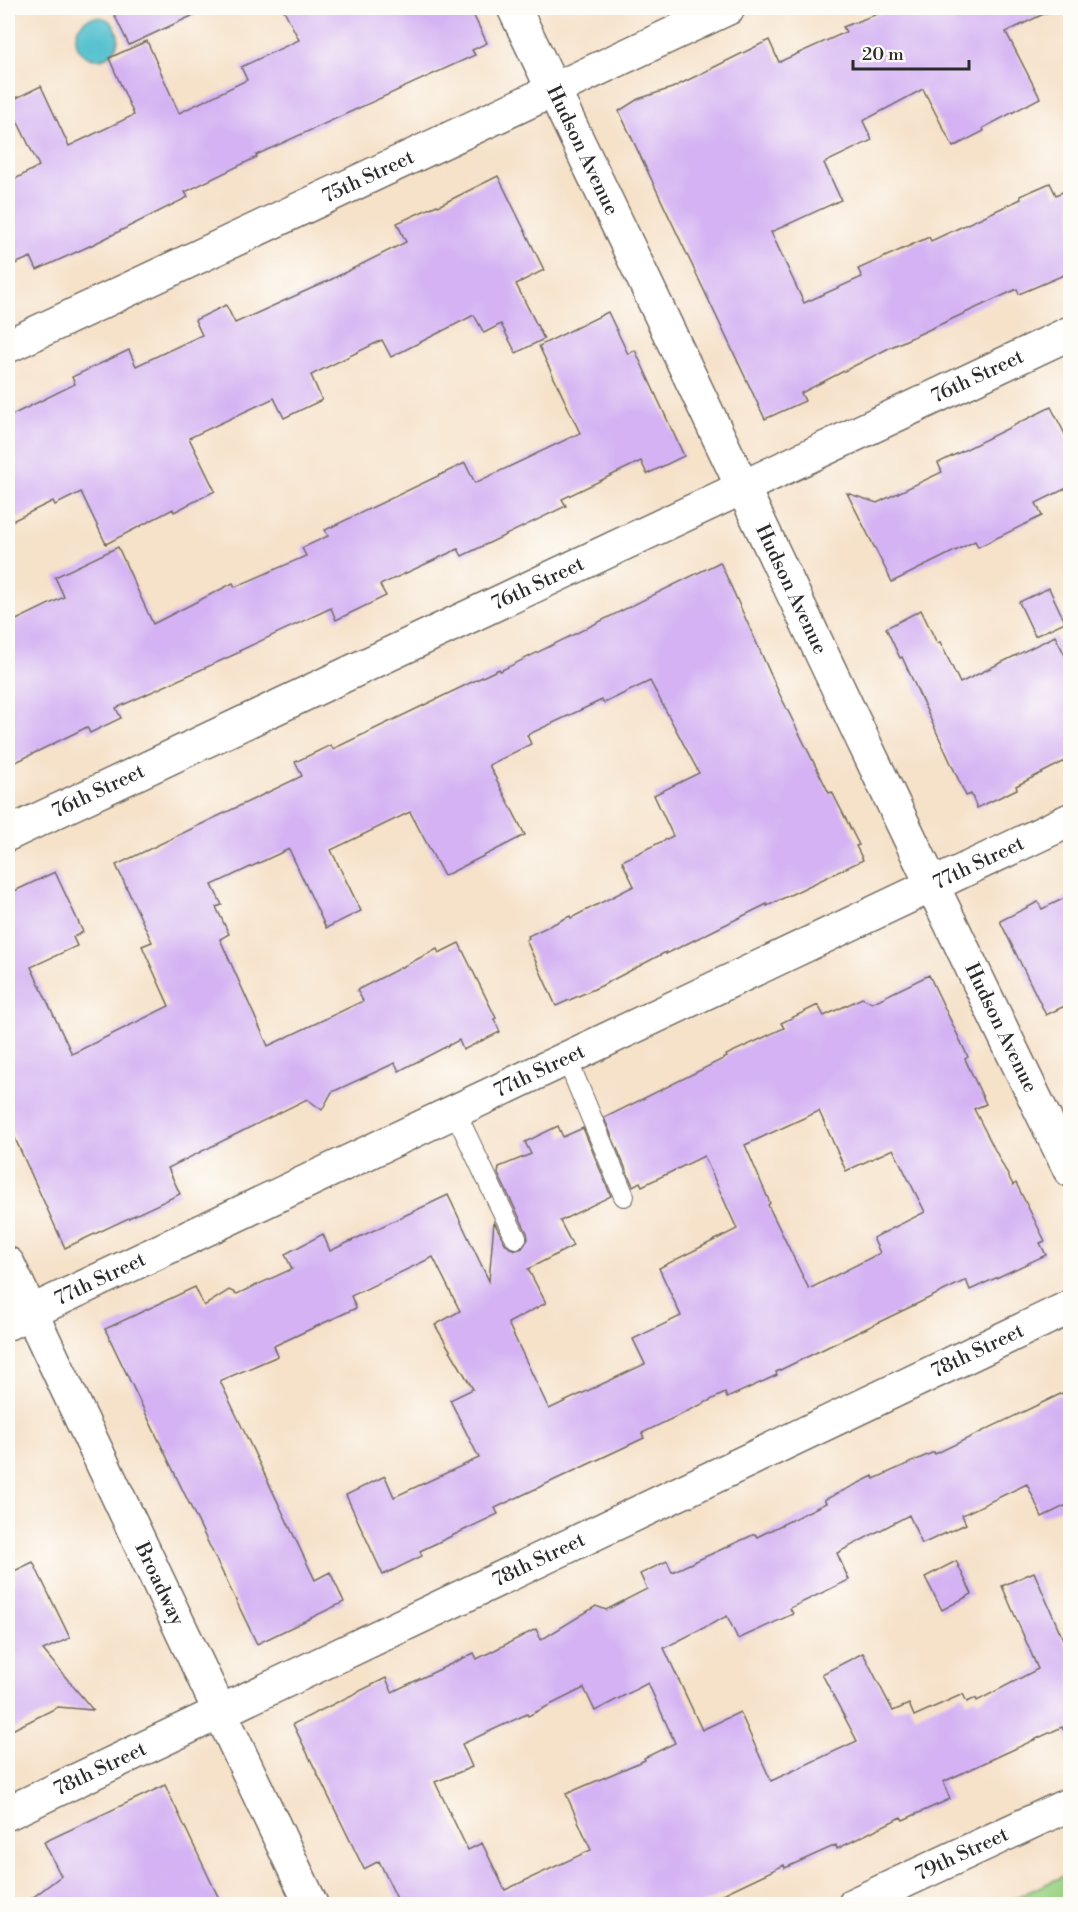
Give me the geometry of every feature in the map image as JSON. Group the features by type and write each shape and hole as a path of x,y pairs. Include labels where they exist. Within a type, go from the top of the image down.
{"street":[{"name":"Hudson Avenue","path":"514,8 932,886 1071,1170"},
{"name":"75th Street","path":"8,346 728,8"},
{"name":"76th Street","path":"8,834 1071,333"},
{"name":"77th Street","path":"19,1317 1071,820"},
{"name":"Broadway","path":"8,1264 19,1317 220,1711 311,1905"},
{"name":"78th Street","path":"8,1813 1071,1307"},
{"name":"79th Street","path":"855,1905 1071,1804"}],"lane":[{"path":"567,1059 624,1196"},
{"path":"455,1112 480,1163 490,1191 516,1238"}],"green space":[{"path":"1070,1873 1070,1904 1002,1904"}],"water":[{"path":"97,17 112,23 118,38 112,53 97,59 82,53 76,38 82,23"}],"building":[{"path":"111,8 209,8 129,45"},
{"path":"283,8 470,8 487,43 472,50 475,55 256,155 257,157 185,192 188,197 94,244 37,270 31,257 8,267 8,183 39,166 8,102 41,86 69,146 134,115 109,58 147,41 179,113 247,80 241,67 299,40"},
{"path":"893,8 1056,8 1006,32 1040,98 983,128 984,131 953,147 923,89 863,121 872,140 824,163 841,200 771,232 804,303 862,277 858,269 929,237 931,241 1050,183 1056,195 1071,188 1071,272 1019,294 1017,289 889,348 801,393 805,401 765,419 619,111 638,99 672,88 769,40 779,62 846,32 843,27"},
{"path":"498,176 544,270 516,284 544,339 516,353 501,324 484,333 474,315 391,357 382,340 311,375 322,400 284,418 274,398 189,438 215,491 174,512 173,509 106,544 81,492 55,505 53,501 8,523 8,417 75,384 72,377 129,350 136,366 202,335 195,320 226,305 235,323 330,280 406,242 397,223 438,206"},
{"path":"608,312 628,354 635,350 684,456 647,474 641,461 562,499 566,506 462,556 458,549 380,585 386,596 336,620 331,608 116,708 121,718 90,733 87,727 8,766 8,624 64,597 55,577 118,547 153,624 233,583 235,587 306,556 302,548 328,536 325,530 465,463 475,483 580,433 539,346"},
{"path":"1051,407 1071,446 1071,486 1036,503 1042,516 978,547 975,541 892,582 847,493 877,503 942,472 938,463"},
{"path":"720,562 780,695 829,793 832,792 859,845 856,846 863,860 556,1006 526,940 528,936 570,916 571,918 634,886 622,861 673,836 654,795 699,773 650,681 604,703 602,700 527,735 531,744 489,765 525,835 444,876 410,812 331,850 361,911 326,928 289,849 212,885 222,905 216,907 229,934 220,939 268,1046 363,1001 357,990 437,949 439,953 459,943 496,1018 494,1019 500,1032 463,1050 459,1040 399,1071 395,1063 332,1092 322,1110 307,1099 168,1168 180,1194 65,1248 8,1123 8,894 55,872 83,932 73,937 77,946 31,967 72,1054 169,1006 142,946 152,942 116,865 302,776 295,762 331,745 333,749 499,669 500,671"},
{"path":"1049,588 1065,622 1035,636 1019,602"},
{"path":"921,610 960,683 1055,636 1071,667 1071,758 1016,786 1017,789 977,808 971,794 966,796 902,657 900,658 886,628"},
{"path":"1071,895 1071,1003 1046,1015 1000,921 1038,902 1042,909"},
{"path":"929,975 968,1057 965,1059 986,1104 974,1109 1013,1185 1016,1183 1045,1241 1040,1243 1046,1255 970,1290 966,1280 776,1372 777,1375 727,1398 725,1393 642,1433 644,1438 495,1508 498,1514 420,1551 422,1556 383,1575 346,1495 385,1476 394,1497 479,1458 450,1400 473,1389 435,1325 460,1311 433,1257 351,1296 356,1308 274,1346 278,1356 220,1381 315,1580 330,1572 344,1602 257,1644 105,1329 195,1287 204,1306 229,1290 237,1294 292,1269 285,1254 323,1234 330,1251 448,1195 489,1281 494,1222 510,1248 516,1250 522,1248 528,1239 498,1174 499,1167 531,1154 525,1142 558,1126 563,1137 583,1128 611,1196 560,1221 573,1246 528,1269 546,1303 508,1323 549,1409 645,1364 633,1339 681,1316 659,1268 737,1229 704,1156 642,1186 640,1182 633,1186 604,1118 784,1028 781,1023 818,1005 824,1016 862,998 872,1003","holes":["819,1111 846,1171 893,1149 925,1212 873,1238 880,1253 809,1289 768,1205 770,1203 745,1145"]},
{"path":"1071,1389 1071,1503 1042,1517 1027,1484 962,1515 966,1524 922,1544 909,1515 837,1553 849,1580 790,1608 793,1614 738,1639 727,1616 664,1648 702,1730 740,1712 771,1781 857,1741 822,1674 863,1653 893,1711 909,1704 914,1716 963,1694 967,1702 976,1698 977,1701 1038,1669 1002,1586 1034,1572 1069,1653 1071,1652 1071,1746 1062,1727 943,1782 950,1799 903,1820 901,1817 837,1849 836,1845 785,1868 784,1865 700,1905 400,1905 379,1861 364,1869 293,1724 386,1678 392,1692 474,1653 477,1659 536,1629 541,1640 596,1606 606,1610 647,1589 640,1574 667,1561 672,1572 755,1534 757,1537 826,1503 824,1500 873,1476 874,1479 934,1452 935,1454","holes":["648,1683 675,1743 644,1758 645,1760 566,1794 591,1850 505,1890 482,1843 468,1850 435,1782 472,1767 462,1744 527,1714 528,1716 584,1688 595,1711"]},
{"path":"956,1561 972,1594 942,1610 925,1577"},
{"path":"33,1562 70,1638 43,1650 93,1710 58,1707 8,1732 8,1574"},
{"path":"165,1785 222,1905 23,1905 61,1876 44,1842"}]}
